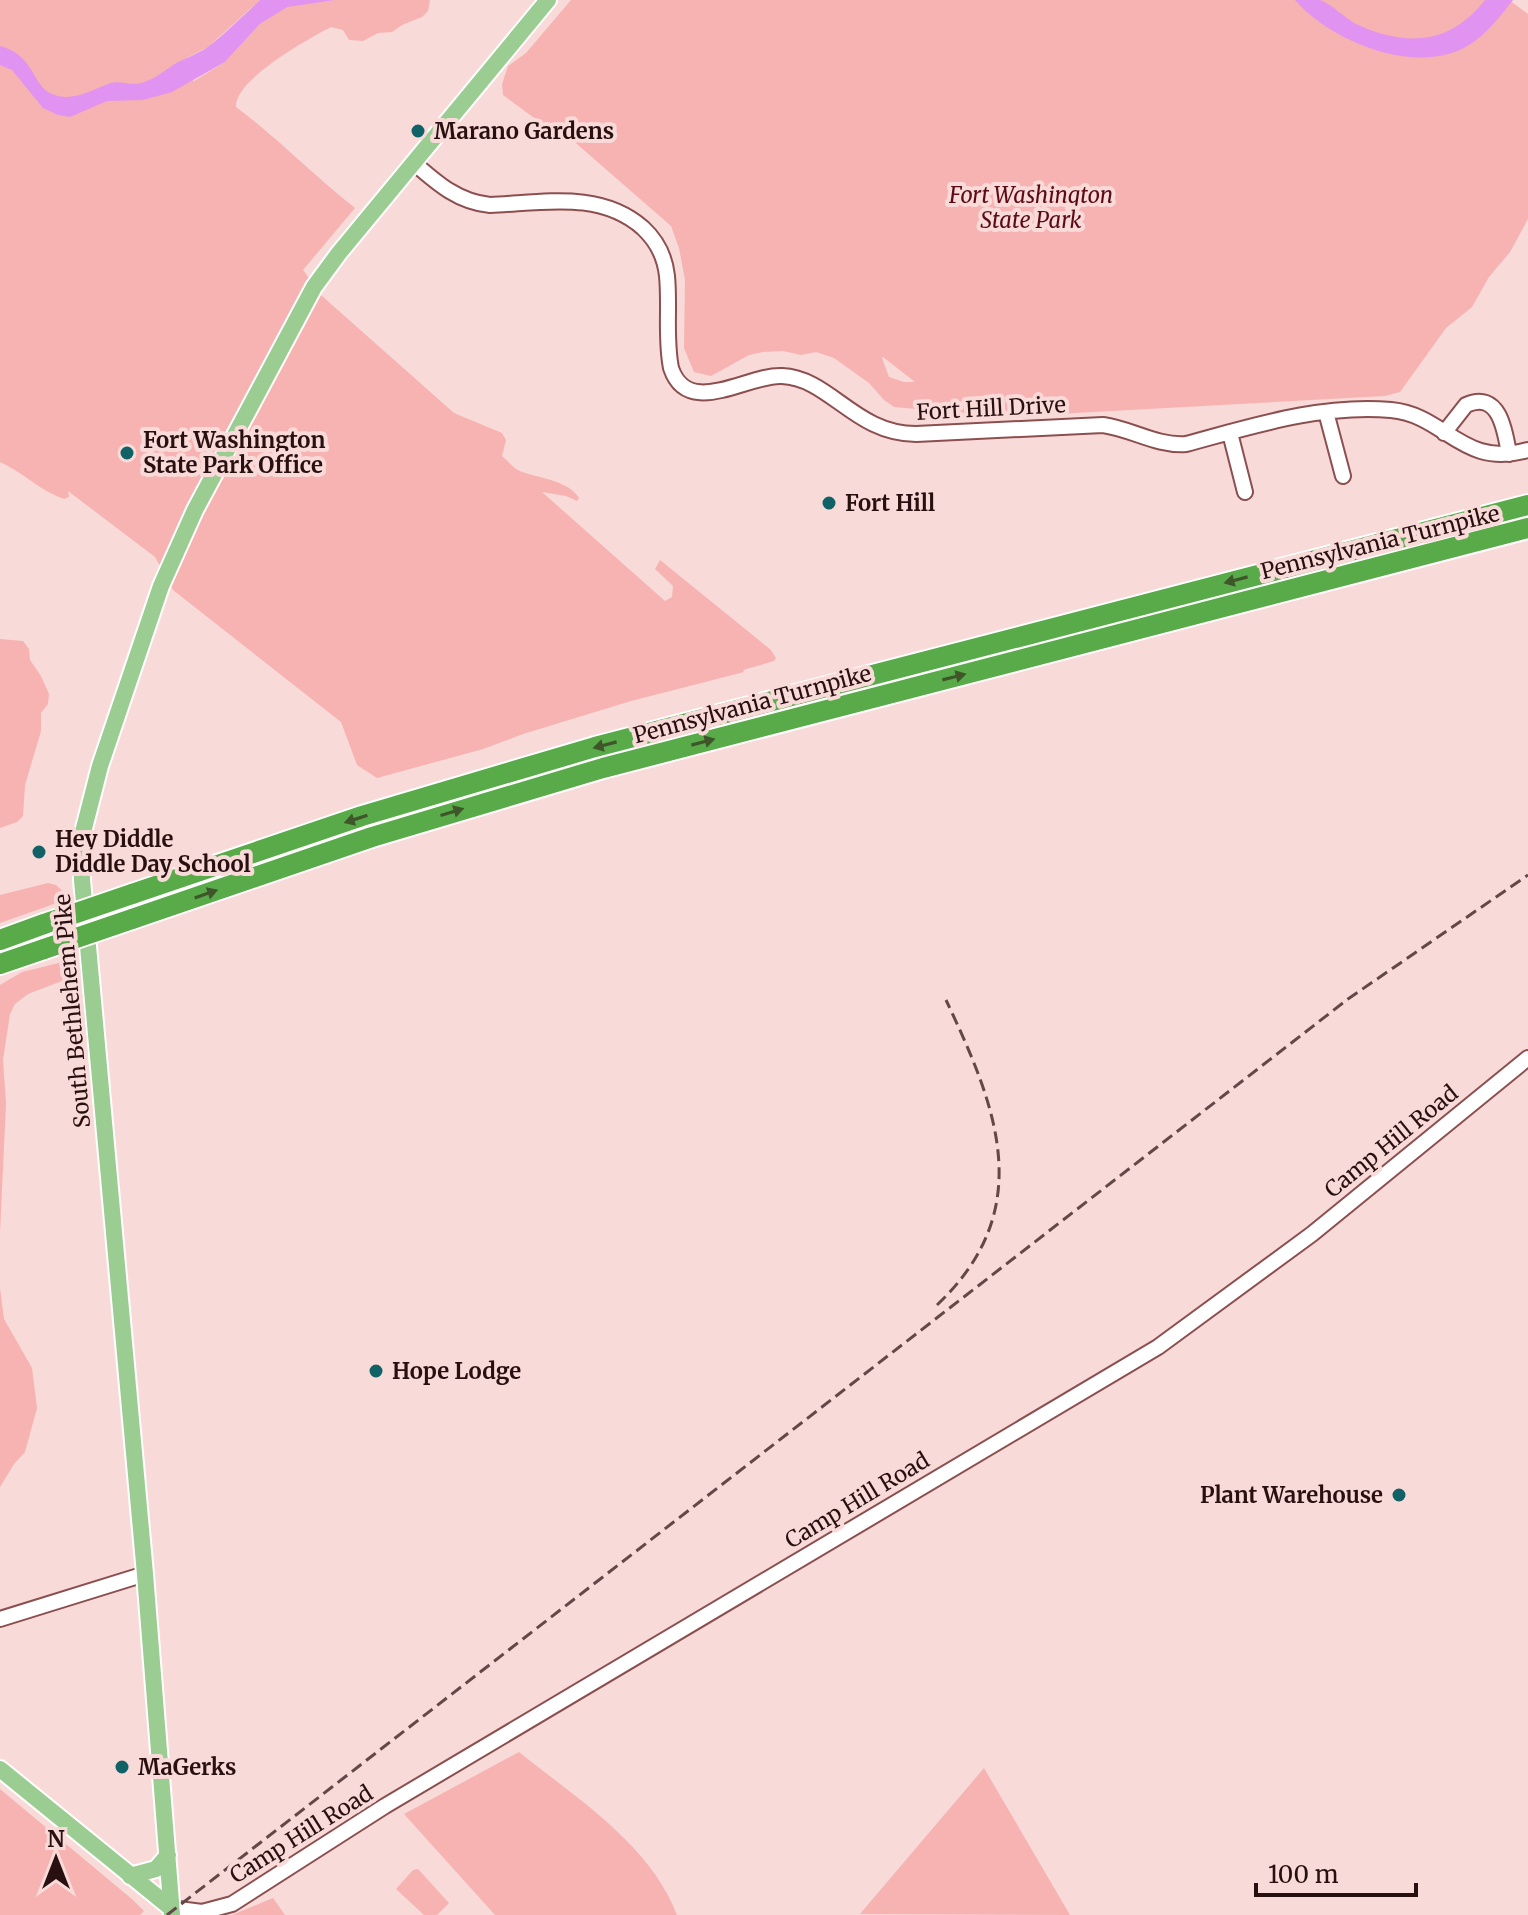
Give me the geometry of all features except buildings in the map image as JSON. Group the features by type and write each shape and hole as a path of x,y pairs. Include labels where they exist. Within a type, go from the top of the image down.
{"highway":[{"name":"Pennsylvania Turnpike","path":"0,940 362,816 595,747 1528,505"},
{"name":"Pennsylvania Turnpike","path":"0,964 372,837 588,772 1528,528"}],"main road":[{"name":"South Bethlehem Pike","path":"171,1912 145,1574 82,880 83,833 107,741 161,586 195,510 314,287 548,0"},
{"path":"0,1769 171,1912"},
{"path":"130,1876 156,1869 168,1855"}],"street":[{"name":"Fort Hill Drive","path":"414,163 445,189 474,203 587,202 612,208 633,220 653,238 662,254 667,276 671,368 677,380 693,391 712,392 773,376 787,376 819,389 868,423 885,430 909,434 1103,425 1122,428 1164,444 1177,445 1294,416 1326,412 1402,412 1477,451 1509,454 1528,450"},
{"path":"1444,433 1466,405 1475,402 1489,404 1503,422 1509,454"},
{"path":"1326,412 1343,476"},
{"path":"1230,433 1245,492"},
{"name":"Camp Hill Road","path":"171,1912 202,1912 232,1904 385,1806 1158,1347 1312,1234 1528,1058"},
{"path":"0,1619 145,1574"}],"green space":[{"path":"0,0 260,0 208,47 175,64 194,81 225,62 260,24 287,6 335,0 430,0 428,11 422,17 392,32 378,33 363,41 349,40 343,30 331,27 274,61 239,96 236,107 355,208 303,270 322,296 454,413 502,433 506,440 502,456 514,467 574,492 579,498 577,501 542,492 665,601 672,597 673,586 655,569 660,560 771,650 776,658 774,661 377,778 357,765 341,722 173,590 155,557 68,491 69,497 64,499 55,496 0,462"},
{"name":"Fort Washington State Park","path":"571,0 1509,0 1528,14 1528,219 1510,252 1489,277 1472,307 1446,328 1400,392 1385,396 965,419 946,404 927,410 894,407 869,383 834,358 816,352 801,355 783,351 763,352 749,355 711,376 694,372 684,348 685,280 671,226 562,131 537,120 503,95 502,84 508,66 526,53","holes":["883,357 915,382 889,377"]},
{"path":"0,639 23,641 49,694 48,704 41,713 41,731 25,785 23,816 17,822 0,828"},
{"path":"48,883 65,893 65,900 0,923 0,895"},
{"path":"67,961 71,971 67,979 28,994 15,1004 10,1014 3,1060 6,1103 0,1233 0,985 22,972"},
{"path":"0,1288 4,1319 32,1368 37,1408 25,1452 0,1487"},
{"path":"519,1752 587,1805 630,1844 665,1889 677,1915 495,1915 404,1814"},
{"path":"984,1768 1070,1915 860,1914"},
{"path":"0,1789 144,1911 140,1915 0,1915"},
{"path":"418,1869 449,1903 437,1915 424,1915 396,1889 413,1870"},
{"path":"273,1898 285,1915 232,1915"}],"shaded area":[{"path":"260,0 335,0 287,7 260,24 225,62 172,92 143,100 107,101 70,117 43,108 12,70 0,65 0,46 20,56 45,90 67,97 114,82 141,83 205,49"},
{"path":"1295,0 1320,0 1356,24 1374,31 1392,36 1426,38 1457,26 1485,0 1513,0 1475,41 1454,52 1431,57 1405,57 1355,42 1311,16"}],"railway":[{"path":"167,1915 1348,999 1528,875"},
{"path":"937,1305 968,1269 988,1232 998,1195 998,1157 992,1119 980,1080 946,1000"}],"place":[{"name":"Marano Gardens","path":"418,131"},
{"name":"Fort Washington State Park Office","path":"127,453"},
{"name":"Fort Hill","path":"829,503"},
{"name":"Hey Diddle Diddle Day School","path":"39,852"},
{"name":"Hope Lodge","path":"376,1371"},
{"name":"Plant Warehouse","path":"1399,1495"},
{"name":"MaGerks","path":"122,1767"}]}
